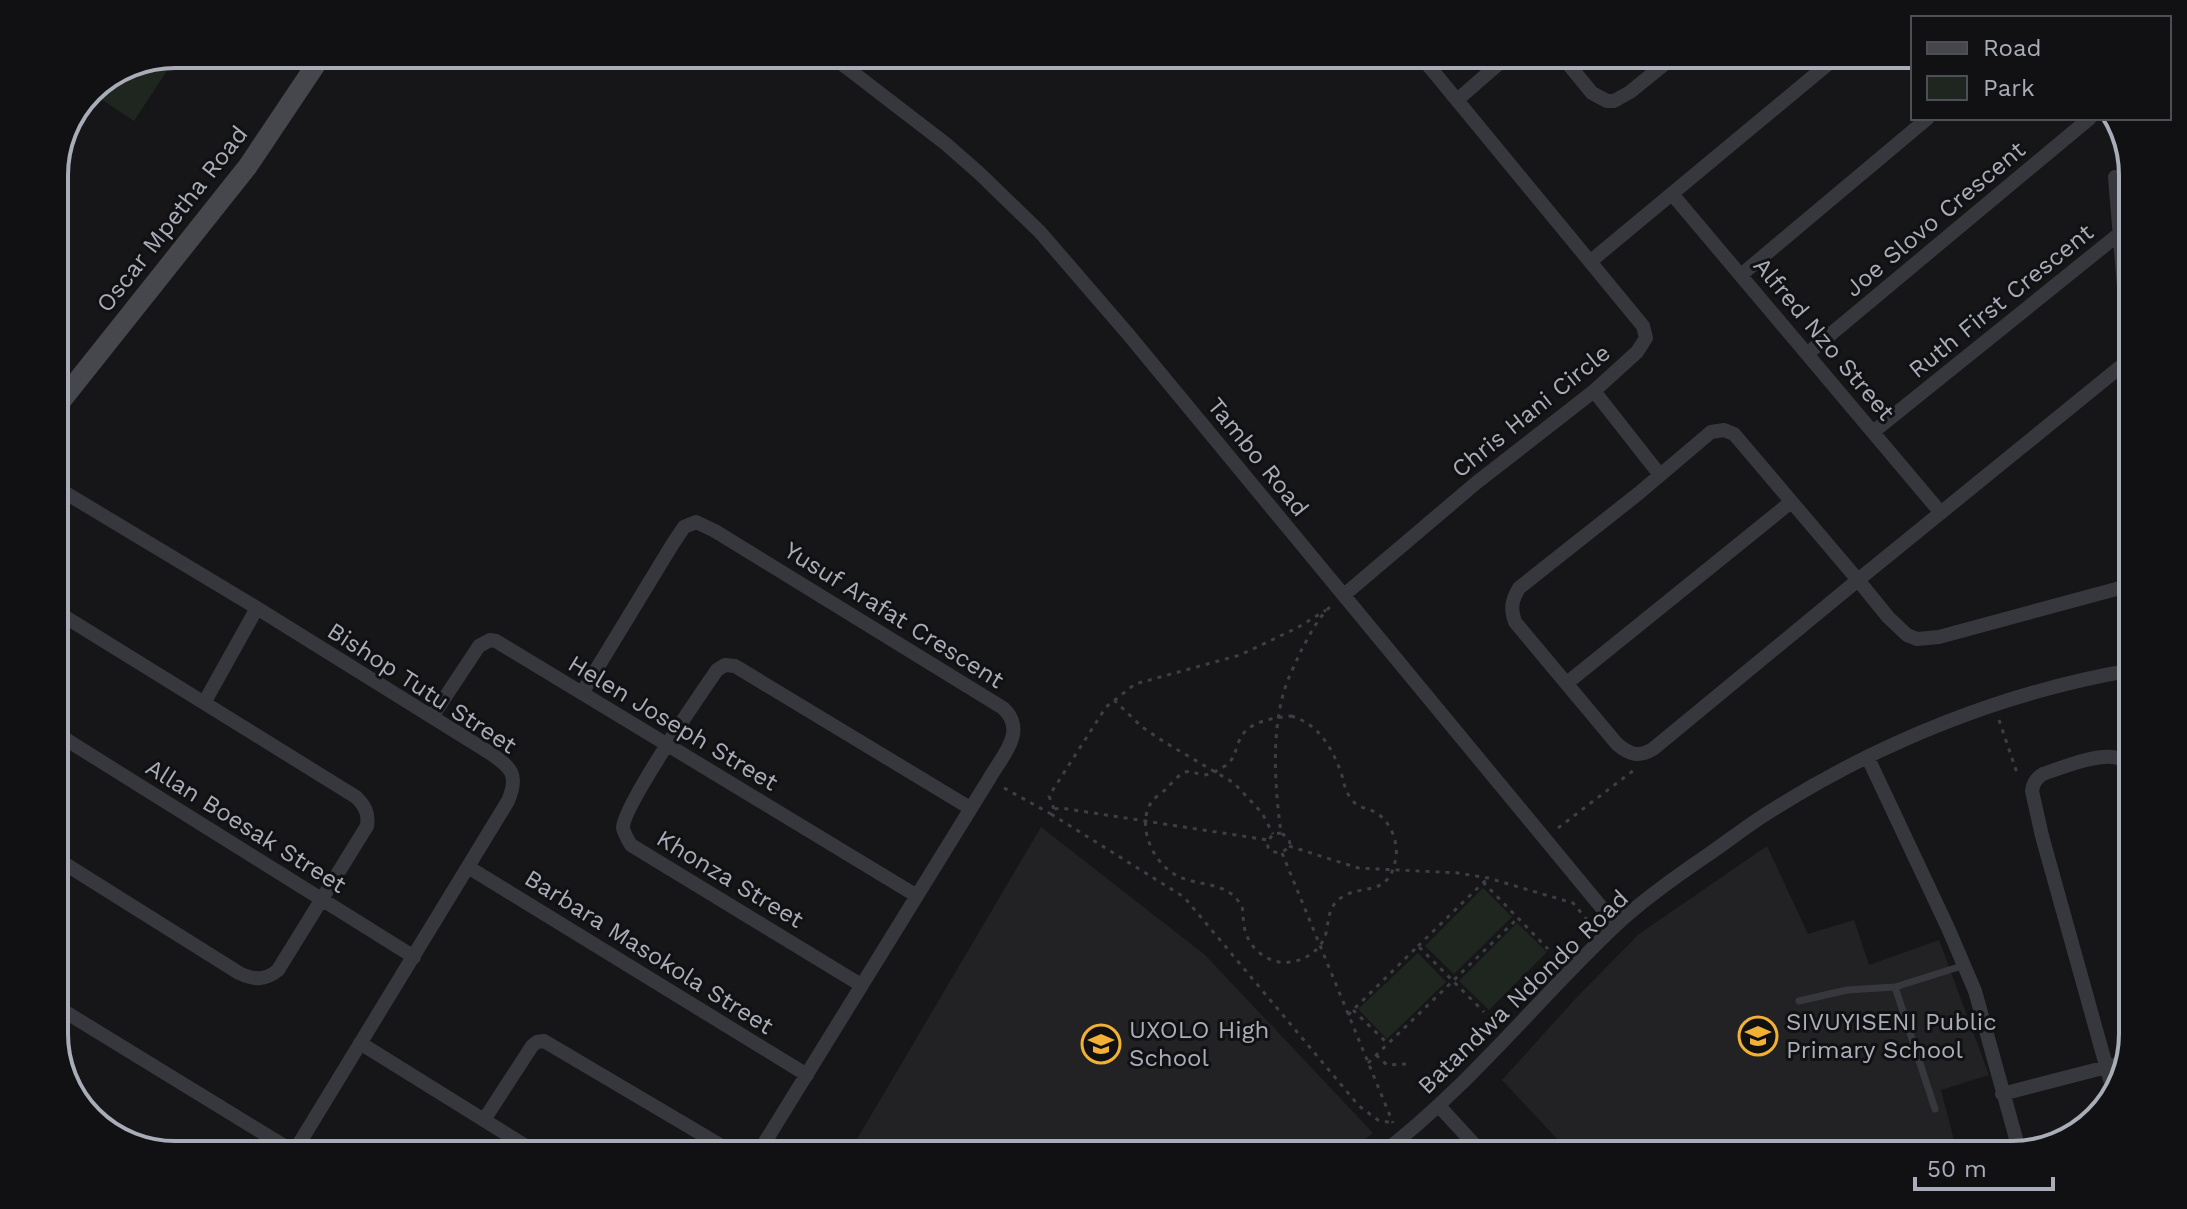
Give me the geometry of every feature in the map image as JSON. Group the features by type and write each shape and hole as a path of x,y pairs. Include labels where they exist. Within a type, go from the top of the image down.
{"street":[{"name":"Oscar Mpetha Road","path":"68,392 248,166 314,68"},
{"name":"Tambo Road","path":"847,68 946,144 1033,224 1128,334 1616,925"},
{"name":"Chris Hani Circle","path":"1344,595 1476,483 1594,391 1637,352 1646,338 1643,326 1431,68"},
{"path":"1457,100 1494,68"},
{"path":"1571,68 1592,93 1614,101 1660,68"},
{"path":"1591,261 1823,68"},
{"path":"1741,275 1926,120"},
{"name":"Joe Slovo Crescent","path":"1807,354 2088,120"},
{"name":"Ruth First Crescent","path":"1873,432 2119,234 2115,177"},
{"name":"Alfred Nzo Street","path":"1672,194 1941,513"},
{"path":"2119,368 1858,580 1653,749 1639,755 1631,754 1617,744 1515,622 1512,613 1519,588 1711,432 1724,430 1734,434 1791,502 1858,580 1899,629 1917,639 1954,633 2119,588"},
{"path":"1594,391 1660,475"},
{"name":"Bishop Tutu Street","path":"68,494 490,753 512,772 515,785 508,801 303,1141"},
{"path":"1567,683 1791,502"},
{"name":"Yusuf Arafat Crescent","path":"582,693 672,545 684,527 696,522 1003,708 1011,716 1015,730 1012,739 989,779 766,1141"},
{"path":"204,703 257,608"},
{"path":"68,619 356,797 368,813 367,826 278,970 267,978 251,979 68,866"},
{"name":"Helen Joseph Street","path":"432,717 479,646 490,640 496,641 917,896"},
{"name":"Khonza Street","path":"861,985 631,845 623,828 626,814 667,746 717,670 725,665 735,666 970,808"},
{"name":"Batandwa Ndondo Road","path":"1398,1141 1439,1106 1616,925 1772,810 1815,784 1927,731 1992,706 2119,673"},
{"name":"Allan Boesak Street","path":"68,741 414,957"},
{"path":"2110,1077 2032,799 2033,784 2043,774 2102,757 2119,759"},
{"path":"1868,758 1965,965 2016,1141"},
{"name":"Barbara Masokola Street","path":"468,867 807,1075"},
{"path":"68,1014 276,1141"},
{"path":"484,1120 532,1046 544,1041 713,1141"},
{"path":"360,1043 518,1141"},
{"path":"2002,1094 2113,1065"},
{"path":"1439,1106 1471,1141"}],"lane":[{"path":"1799,1001 1847,990 1895,987 1965,965"},
{"path":"1895,987 1935,1109"}],"path":[{"path":"1054,809 1049,796 1106,707 1135,684 1240,655 1297,628 1344,595"},
{"path":"1281,833 1276,764 1279,717 1295,666 1326,610"},
{"path":"1114,700 1142,727 1234,783 1262,813 1273,834"},
{"path":"1992,706 2017,773 2033,784"},
{"path":"1291,716 1304,720 1322,735 1354,803 1377,813 1386,822 1396,844 1396,854 1386,881 1377,888 1347,893 1337,901 1330,910 1325,937 1320,946 1294,963 1277,962 1255,949 1247,938 1240,902 1229,892 1171,872 1160,862 1152,848 1146,822 1153,800 1183,772 1204,775 1215,772 1236,754 1240,737 1248,729 1259,722 1279,717 1291,716"},
{"path":"1544,839 1634,772 1639,755"},
{"path":"989,779 1184,897 1359,1106 1378,1120 1394,1124"},
{"path":"1051,814 1054,809"},
{"path":"1054,809 1268,840"},
{"path":"1273,834 1285,834 1289,840 1289,846 1282,853 1272,852 1269,846 1268,840 1273,834"},
{"path":"1289,846 1358,868 1458,873 1488,878 1573,903 1589,922 1604,911"},
{"path":"1282,853 1394,1124 1405,1135"},
{"path":"1348,1015 1488,878"},
{"path":"1483,882 1548,949"},
{"path":"1368,1063 1518,918"},
{"path":"1418,946 1484,1012"},
{"path":"1466,1008 1472,1000"},
{"path":"1353,1010 1387,1043"},
{"path":"1376,1055 1387,1065 1406,1064"}],"shaded area":[{"name":"UXOLO High School","path":"1041,827 1205,955 1373,1133 1363,1141 856,1141"},
{"name":"SIVUYISENI Public Primary School","path":"1767,846 1808,934 1854,920 1869,965 1939,940 1989,1075 1941,1090 1954,1141 1559,1141 1502,1080 1639,934"}],"green space":[{"path":"168,69 134,121 100,98 134,76"},
{"path":"1483,888 1512,917 1454,974 1425,946"},
{"path":"1517,923 1547,952 1489,1010 1459,981"},
{"path":"1418,953 1446,982 1387,1039 1358,1009"}],"place":[{"name":"SIVUYISENI Public Primary School","path":"1758,1036"},
{"name":"UXOLO High School","path":"1101,1044"}]}
